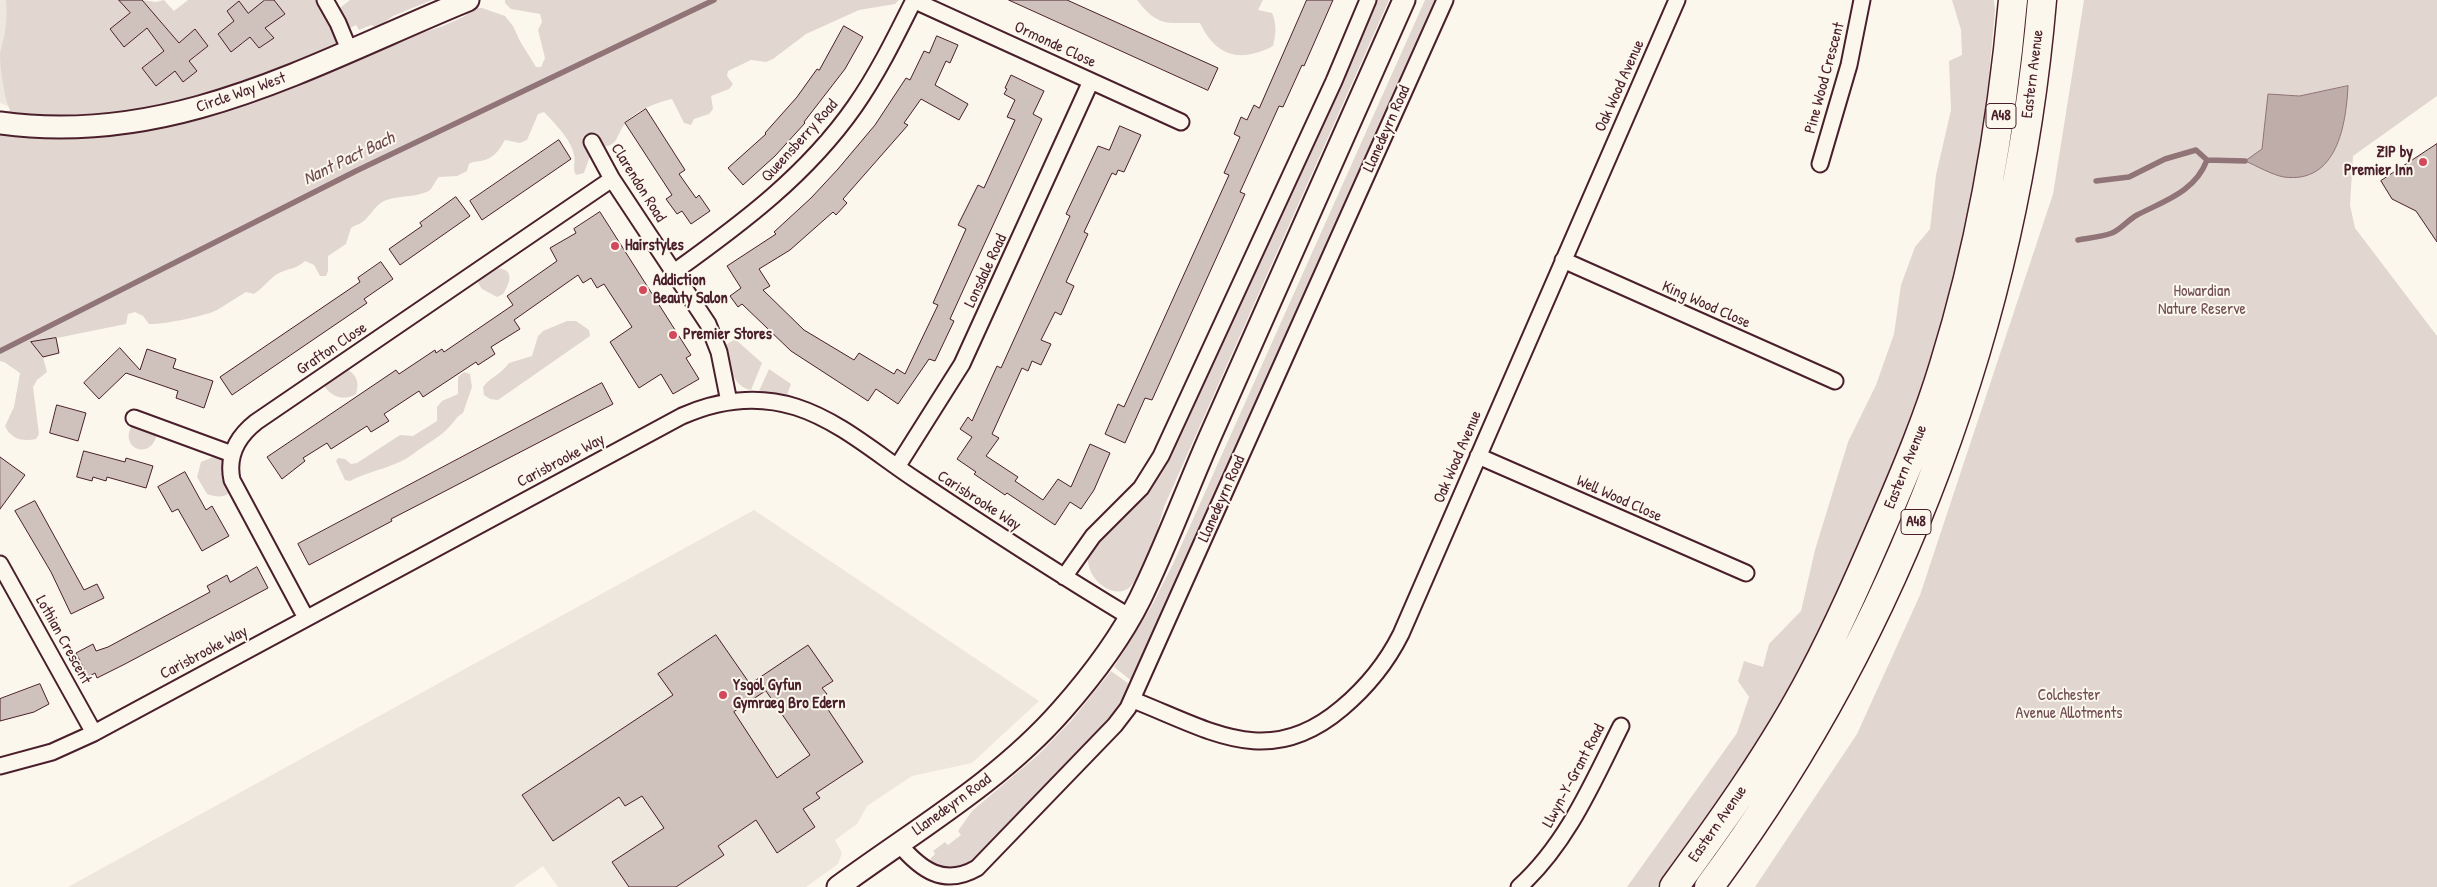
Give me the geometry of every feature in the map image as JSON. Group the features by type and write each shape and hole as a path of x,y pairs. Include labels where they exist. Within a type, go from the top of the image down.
{"highway":[{"name":"A48","path":"2002,0 2009,47"},
{"name":"Eastern Avenue","path":"1674,887 1710,839 1762,760 1810,678 1853,594 1914,451 1944,366 1980,231 2000,121 2014,0"},
{"name":"Eastern Avenue","path":"1708,887 1736,851 1792,766 1883,598 1936,471 1965,388 1995,284 2028,118 2042,0"},
{"name":"A48","path":"2028,118 2050,39 2057,0"}],"street":[{"path":"325,0 350,52"},
{"name":"Circle Way West","path":"0,123 44,126 94,125 176,115 240,95 350,52 468,0"},
{"name":"Ormonde Close","path":"914,0 1182,122"},
{"name":"Queensberry Road","path":"674,272 762,207 800,171 832,136 865,91 914,0"},
{"path":"1064,577 1092,536 1141,488 1161,456 1334,81 1368,0"},
{"name":"Llanedeyrn Road","path":"838,887 1002,768 1061,711 1102,662 1130,617 1167,538 1404,0"},
{"name":"Llanedeyrn Road","path":"899,844 930,876 946,882 963,879 977,868 1115,725 1133,700 1445,0"},
{"name":"Oak Wood Avenue","path":"1133,700 1209,731 1248,741 1269,742 1290,739 1325,722 1367,685 1392,652 1677,0"},
{"name":"Pine Wood Crescent","path":"1820,164 1849,65 1862,0"},
{"name":"Lonsdale Road","path":"897,467 962,364 1091,81"},
{"name":"Clarendon Road","path":"592,142 612,179 698,308 714,338 723,365 729,402"},
{"name":"Grafton Close","path":"232,454 238,440 256,422 612,179"},
{"name":"King Wood Close","path":"1563,260 1835,381"},
{"name":"Carisbrooke Way","path":"0,766 52,752 94,732 682,416 705,407 729,402 764,401 795,407 812,413 1064,577 1130,617"},
{"path":"134,418 232,454 230,470 232,480 306,618"},
{"name":"Well Wood Close","path":"1478,456 1746,573"},
{"name":"Lothian Crescent","path":"0,564 94,732"},
{"name":"Llwyn-Y-Grant Road","path":"1519,887 1552,851 1568,828 1621,726"}],"shaded area":[{"path":"0,0 14,0 8,106 0,103"},
{"path":"2348,86 2345,118 2341,134 2327,162 2316,171 2302,177 2284,177 2245,161 2262,149 2268,94 2299,96"},
{"name":"Ysgol Gyfun Gymraeg Bro Edern","path":"754,510 1039,701 972,763 912,776 867,806 857,824 835,840 842,853 838,864 806,887 558,887 543,866 513,887 68,887"}],"green space":[{"path":"6,0 127,0 122,4 133,17 125,17 110,30 124,46 147,28 164,51 142,68 156,86 170,75 168,71 172,67 184,81 197,71 186,58 190,54 194,58 208,46 195,29 179,43 159,19 155,22 151,10 142,0 156,2 164,0 174,11 188,0 265,0 248,13 239,2 227,11 234,21 218,35 231,51 246,41 247,33 259,48 273,38 262,23 266,20 270,24 285,14 274,0 325,0 354,61 389,44 443,26 463,17 475,8 482,8 505,16 513,26 536,67 541,67 545,58 538,30 542,22 540,14 511,9 505,3 505,0 899,0 895,4 859,10 806,34 773,59 766,62 751,60 728,71 727,76 733,84 729,89 711,96 713,109 709,114 694,119 691,125 684,123 672,99 655,104 633,115 612,144 600,146 589,144 590,156 584,173 576,175 572,149 562,132 544,112 538,114 527,140 520,143 505,140 493,156 486,160 470,163 467,171 457,176 439,177 430,190 425,193 389,199 381,203 363,221 351,228 346,244 328,256 326,276 320,276 314,265 305,261 299,266 276,275 254,294 246,292 217,310 203,315 173,322 149,324 143,316 135,312 128,314 126,324 32,343 43,357 47,372 37,380 33,387 39,434 36,439 22,440 10,434 5,426 14,407 20,373 0,361 0,120 10,110 4,90 0,59 5,34"},
{"path":"350,0 432,0 393,16 377,28 371,25 359,30 356,25 350,28 336,11"},
{"path":"1137,0 1263,0 1258,10 1272,13 1275,22 1273,46 1250,54 1230,54 1214,43 1200,23 1172,23 1158,20"},
{"path":"1374,0 1389,0 1164,507 1142,570 1131,586 1124,591 1107,589 1093,576 1089,567 1088,556 1091,546 1125,515 1282,205 1286,204 1321,131 1320,126 1354,52"},
{"path":"1425,0 1438,0 1133,682 1114,667 1151,607 1173,564"},
{"path":"1952,0 1994,0 1995,11 1981,160 1934,358 1910,435 1823,625 1743,766 1657,887 1627,887 1737,733 1749,697 1738,681 1744,661 1763,667 1769,644 1801,611 1815,550 1848,442 1876,385 1894,334 1901,285 1915,247 1930,229 1936,175 1951,110 1949,61 1962,55 1961,30"},
{"path":"2084,0 2437,0 2437,96 2353,156 2350,205 2355,228 2437,336 2437,887 1755,887 1857,734 1920,595 2053,194"},
{"path":"494,268 505,270 509,276 506,289 503,294 497,297 482,289 478,283 480,276"},
{"path":"567,321 576,321 589,330 590,336 498,400 490,399 484,395 483,387 509,363 532,356 538,336 543,331"},
{"path":"735,339 762,363 751,390 739,384 729,366 724,346"},
{"path":"343,367 354,375 357,385 356,394 343,398 335,396 328,391 325,387 325,379"},
{"path":"769,369 791,384 787,395 759,391"},
{"path":"464,372 470,374 472,387 463,413 447,430 413,454 391,466 350,481 345,480 336,461 338,458 345,459 351,464 357,463 400,435 413,436 437,421 437,407 442,401 458,394 458,377"},
{"path":"141,424 157,434 154,442 149,447 138,449 133,446 129,435 131,427"},
{"path":"213,457 223,459 232,465 231,492 222,496 207,494 197,477 201,462"},
{"path":"1111,671 1132,686 1117,713 958,875 928,866 932,863 930,859 935,854 933,851 945,842 948,845 961,835 958,831 972,811 1038,755 1071,721"}],"building":[{"path":"119,0 142,0 179,43 195,29 208,46 189,61 197,71 183,82 175,71 156,86 142,68 164,51 147,28 124,47 110,29 130,13"},
{"path":"265,0 274,0 285,14 265,28 274,38 259,48 250,37 231,52 218,34 234,21 227,11 239,1 248,13"},
{"path":"1009,0 1067,0 1218,68 1208,90"},
{"path":"1307,0 1333,0 1304,66 1302,65 1283,107 1279,106 1240,192 1245,194 1152,400 1145,398 1125,443 1105,434 1118,404 1124,407 1229,175 1224,173 1240,137 1234,134 1241,117 1247,120 1254,105 1259,108"},
{"path":"844,26 863,37 845,69 805,123 775,156 743,185 728,168 766,134 797,97 817,69 819,70"},
{"path":"937,36 958,45 950,63 946,61 935,85 968,104 959,120 921,99 904,123 908,125 843,199 847,203 836,215 833,212 790,250 759,269 770,286 763,290 804,330 854,360 859,353 894,374 897,369 905,374 938,305 933,303 966,229 958,225 978,185 984,188 1015,120 1007,117 1015,100 1004,94 1011,75 1044,91 1033,114 1042,119 950,319 954,321 935,361 929,359 898,404 876,389 868,401 791,351 742,304 738,307 730,296 741,288 727,266 776,234 774,232 811,198 838,169 875,125 906,78 910,80 924,51 929,53"},
{"path":"646,109 685,170 679,174 696,198 699,195 710,211 691,224 682,211 677,214 666,199 672,195 625,123"},
{"path":"1120,126 1141,135 1124,172 1118,170 1116,175 1112,173 1084,232 1088,234 1066,282 1074,286 1061,315 1055,312 1041,340 1051,344 1041,365 1032,361 1028,371 1022,368 992,434 999,438 986,456 1018,477 1015,481 1043,500 1058,479 1071,487 1090,444 1110,453 1094,490 1081,509 1070,502 1055,525 1007,493 1005,495 974,474 976,472 957,459 972,437 960,429 968,417 972,421 997,366 1001,368 1070,216 1066,214 1098,146 1109,150"},
{"path":"559,140 571,159 482,220 470,201"},
{"name":"ZIP by Premier Inn","path":"2437,144 2437,242 2416,211 2392,199 2381,181"},
{"path":"456,197 470,216 400,265 389,249 422,226 420,223"},
{"path":"600,212 691,355 686,358 699,379 673,394 661,374 639,388 610,342 632,327 604,284 597,288 591,278 583,283 578,275 514,320 520,329 491,347 495,354 478,365 476,362 423,397 419,391 384,414 389,421 371,432 367,426 331,449 327,443 303,458 305,461 282,479 267,457 396,370 399,374 435,350 436,353 442,349 444,352 513,305 507,296 557,261 550,248 576,233 574,229"},
{"path":"381,262 393,279 364,299 367,303 232,395 220,377 360,282 358,278"},
{"path":"56,338 59,353 43,357 31,342"},
{"path":"120,348 140,370 147,349 176,359 173,368 213,381 204,408 176,398 178,391 126,373 99,399 84,383"},
{"path":"602,383 613,404 391,519 392,521 309,565 298,544"},
{"path":"57,405 86,413 78,441 50,433"},
{"path":"84,451 125,462 126,458 153,466 146,488 107,477 106,481 93,477 92,481 77,477"},
{"path":"0,457 25,475 0,509"},
{"path":"185,472 206,510 212,506 229,536 202,551 178,509 172,512 158,487"},
{"path":"35,501 84,590 97,584 104,598 71,614 51,572 15,511"},
{"path":"257,567 268,588 97,678 95,673 88,677 76,653 93,644 96,651 108,647 210,592 207,586 227,575 230,582"},
{"path":"716,635 750,684 808,645 833,681 822,688 827,694 821,699 863,762 816,793 820,798 803,809 815,827 777,853 756,820 718,846 724,855 676,887 629,887 612,862 664,828 642,796 625,806 619,797 553,841 522,795 673,695 658,674","holes":["766,691 810,755 777,778 734,712"]},
{"path":"40,684 49,704 34,712 0,721 0,699"}],"waterway":[{"name":"Nant Pact Bach","path":"0,351 356,171 714,0"},
{"path":"2096,181 2129,177 2165,159 2196,150 2207,160"},
{"path":"2078,240 2112,233 2137,215 2178,194 2195,180 2207,160 2245,161"}],"place":[{"name":"ZIP by Premier Inn","path":"2423,162"},
{"name":"Hairstyles","path":"615,246"},
{"name":"Addiction Beauty Salon","path":"643,290"},
{"name":"Premier Stores","path":"673,335"},
{"name":"Ysgol Gyfun Gymraeg Bro Edern","path":"723,695"}],"park label":[{"name":"Howardian Nature Reserve","path":"2202,301"},
{"name":"Colchester Avenue Allotments","path":"2069,705"}]}
